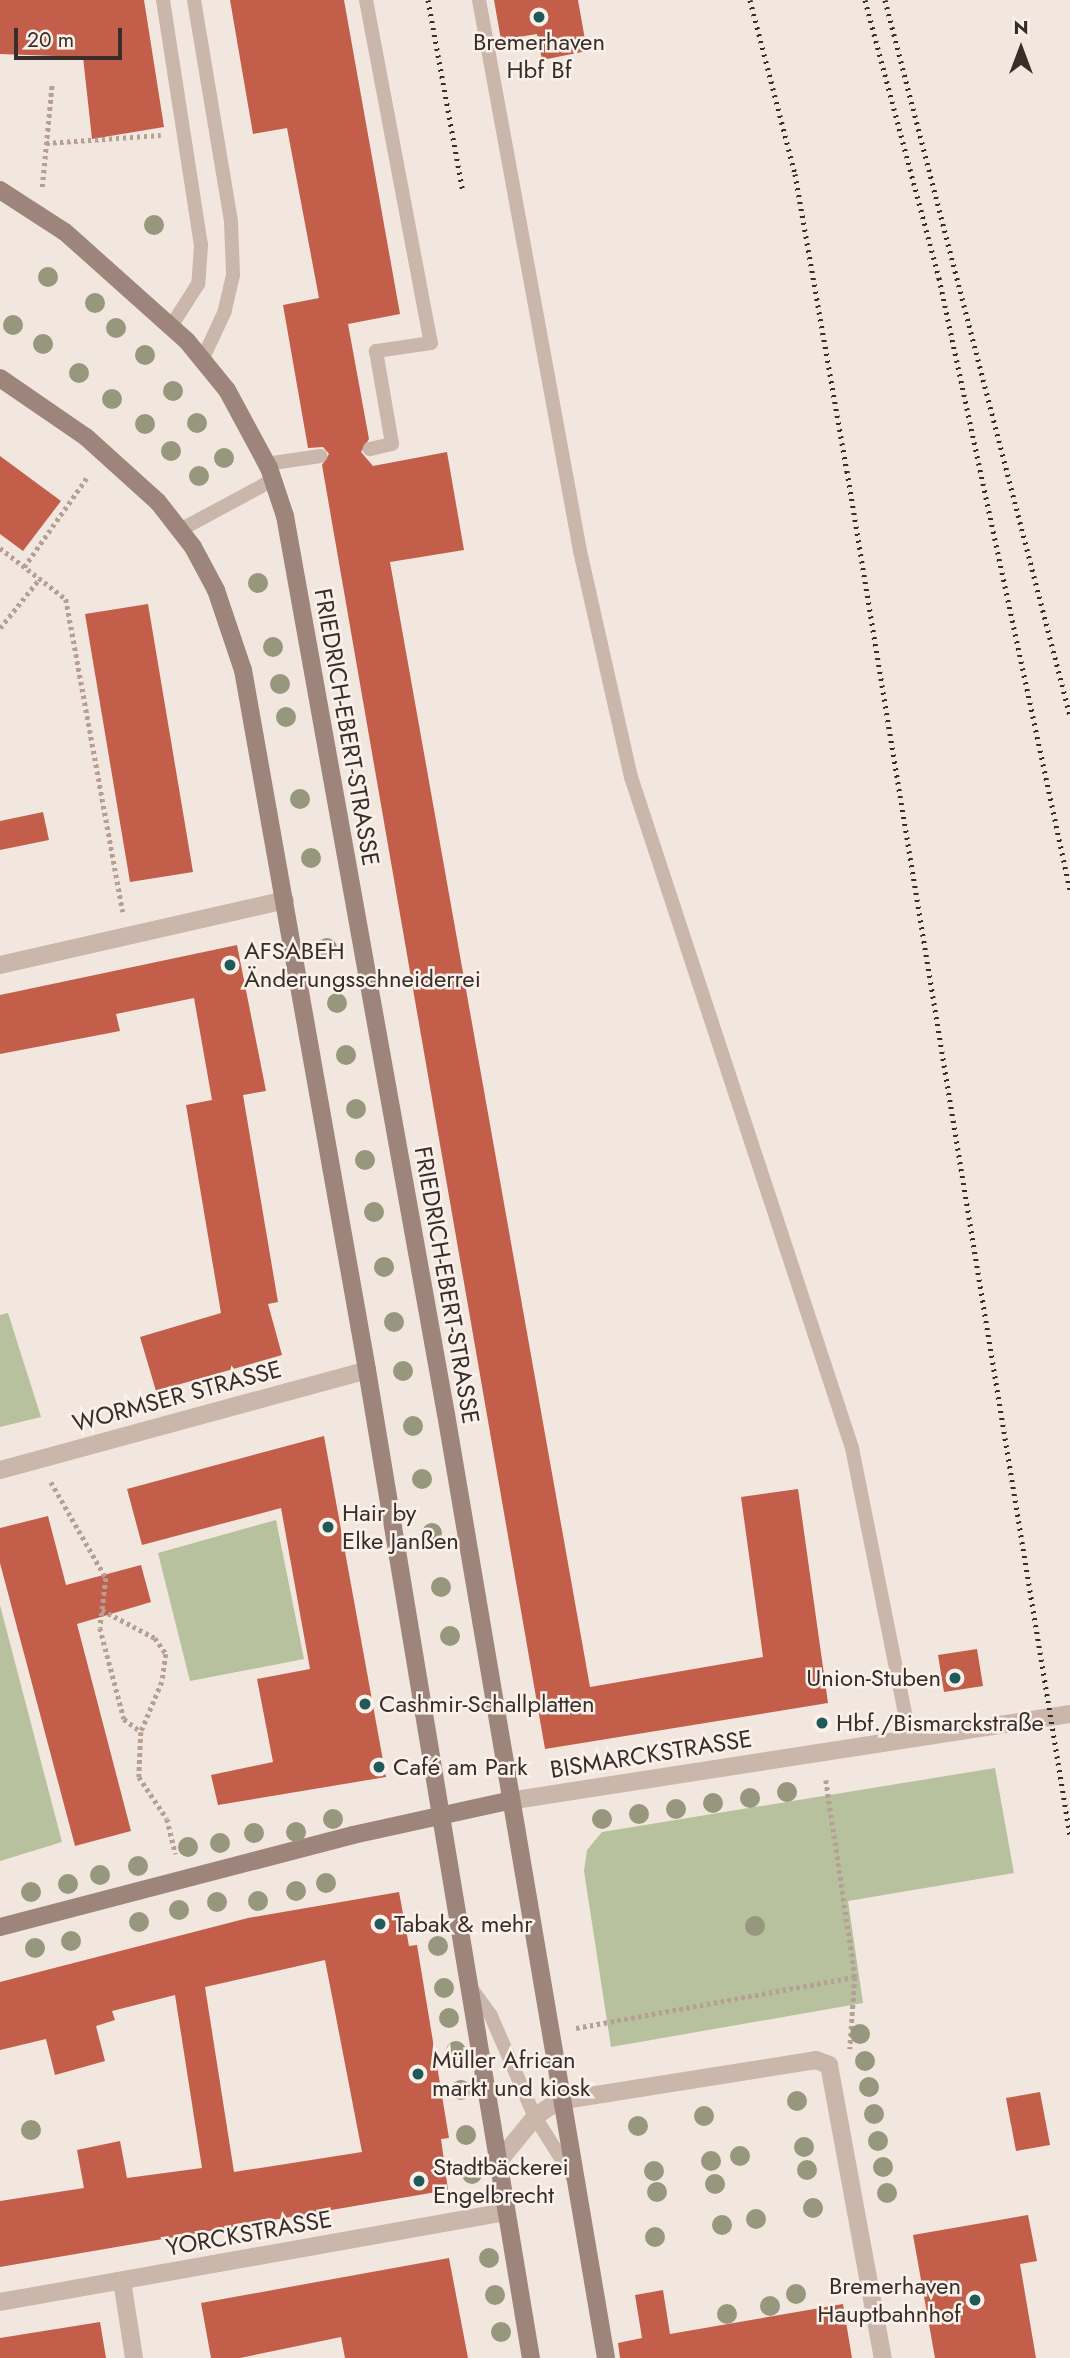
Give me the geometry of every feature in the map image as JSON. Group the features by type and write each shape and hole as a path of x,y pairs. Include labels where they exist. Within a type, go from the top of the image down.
{"main road":[{"name":"FRIEDRICH-EBERT-STRASSE","path":"0,190 39,215 136,290 172,325 227,390 270,472 285,516 441,1386 558,2101 576,2183 606,2358"},
{"name":"FRIEDRICH-EBERT-STRASSE","path":"0,378 104,453 180,530 216,590 243,670 367,1370 438,1816 531,2358"},
{"name":"BISMARCKSTRASSE","path":"0,1927 183,1879 508,1801"}],"street":[{"path":"0,965 285,900"},
{"name":"WORMSER STRASSE","path":"0,1470 367,1370"},
{"name":"BISMARCKSTRASSE","path":"508,1801 1070,1714"},
{"path":"498,2162 535,2117 558,2101 816,2060 829,2065 837,2092 883,2358"},
{"name":"YORCKSTRASSE","path":"0,2302 506,2212"},
{"path":"122,2281 134,2358"}],"lane":[{"path":"163,0 201,245 198,284 172,325"},
{"path":"194,0 231,222 233,275 225,312 202,360"},
{"path":"366,0 431,343 376,351 392,444 370,449"},
{"path":"479,0 580,551 631,778 852,1448 910,1738"},
{"path":"180,530 270,472 320,456"},
{"name":"FRIEDRICH-EBERT-STRASSE","path":"468,1984 491,2016 535,2117 576,2183"}],"path":[{"path":"39,215 52,84"},
{"path":"46,143 184,134"},
{"path":"24,567 104,453"},
{"path":"0,548 66,599 127,936"},
{"path":"0,628 40,578"},
{"path":"43,1458 49,1480 106,1578 100,1628 124,1719 141,1732"},
{"path":"102,1610 155,1639 166,1654 162,1682 141,1732 139,1777 167,1819 183,1879"},
{"path":"822,1752 855,1977 849,2068 837,2092"},
{"path":"547,2033 855,1977"}],"green space":[{"path":"8,1313 41,1417 0,1427 0,1315"},
{"path":"276,1520 304,1659 190,1681 158,1553"},
{"path":"0,1605 62,1842 0,1861"},
{"path":"995,1768 1014,1873 848,1901 863,2003 611,2047 584,1871 587,1850 602,1832"}],"building":[{"path":"0,0 144,0 164,127 92,139 83,57 0,54"},
{"path":"230,0 344,0 400,314 348,324 369,439 361,452 373,466 447,452 464,550 390,562 590,1687 763,1657 741,1497 798,1489 828,1703 545,1749 322,465 329,454 323,447 308,448 283,305 319,298 287,128 253,134"},
{"name":"Bremerhaven Hbf Bf","path":"494,0 578,0 587,51 542,60 537,34 501,40"},
{"path":"0,456 61,501 23,551 0,534"},
{"path":"148,604 193,872 130,882 85,614"},
{"path":"43,812 49,840 0,850 0,821"},
{"path":"237,945 266,1091 243,1095 278,1302 268,1304 282,1355 156,1391 140,1337 221,1313 186,1105 212,1100 194,998 116,1014 120,1031 0,1054 0,995"},
{"path":"324,1436 386,1777 218,1805 211,1775 273,1762 257,1679 310,1669 281,1508 142,1545 127,1489"},
{"path":"48,1516 66,1585 141,1565 151,1602 77,1624 131,1831 75,1846 0,1563 0,1528"},
{"path":"977,1649 983,1686 944,1692 938,1655"},
{"path":"399,1892 409,1946 417,1945 449,2138 441,2139 448,2190 0,2267 0,2201 84,2188 77,2150 120,2141 127,2178 202,2168 175,1995 112,2011 115,2020 96,2026 105,2061 55,2075 46,2039 0,2050 0,1982 248,1918","holes":["325,1960 362,2152 234,2172 205,1987"]},
{"path":"1040,2092 1050,2145 1016,2151 1006,2098"},
{"name":"Bremerhaven Hauptbahnhof","path":"1028,2215 1037,2261 1020,2264 1036,2358 935,2358 913,2235"},
{"path":"449,2258 468,2358 345,2358 341,2337 240,2358 211,2358 201,2303"},
{"path":"663,2290 670,2334 843,2304 852,2358 620,2358 618,2343 642,2338 635,2295"},
{"path":"100,2322 106,2358 0,2358 0,2338"}],"railway":[{"path":"428,0 463,192"},
{"path":"750,0 795,174 847,471 1070,1836"},
{"path":"865,0 939,278 1070,890"},
{"path":"885,0 1070,716"}],"place":[{"name":"Bremerhaven Hbf Bf","path":"539,17"},
{"name":"AFSABEH Änderungsschneiderrei","path":"230,965"},
{"name":"Hair by Elke Janßen","path":"328,1527"},
{"name":"Union-Stuben","path":"955,1678"},
{"name":"Cashmir-Schallplatten","path":"365,1704"},
{"name":"Hbf./Bismarckstraße","path":"822,1723"},
{"name":"Café am Park","path":"379,1767"},
{"name":"Tabak & mehr","path":"380,1924"},
{"name":"Müller African markt und kiosk","path":"418,2074"},
{"name":"Stadtbäckerei Engelbrecht","path":"419,2181"},
{"name":"Bremerhaven Hauptbahnhof","path":"975,2300"}]}
